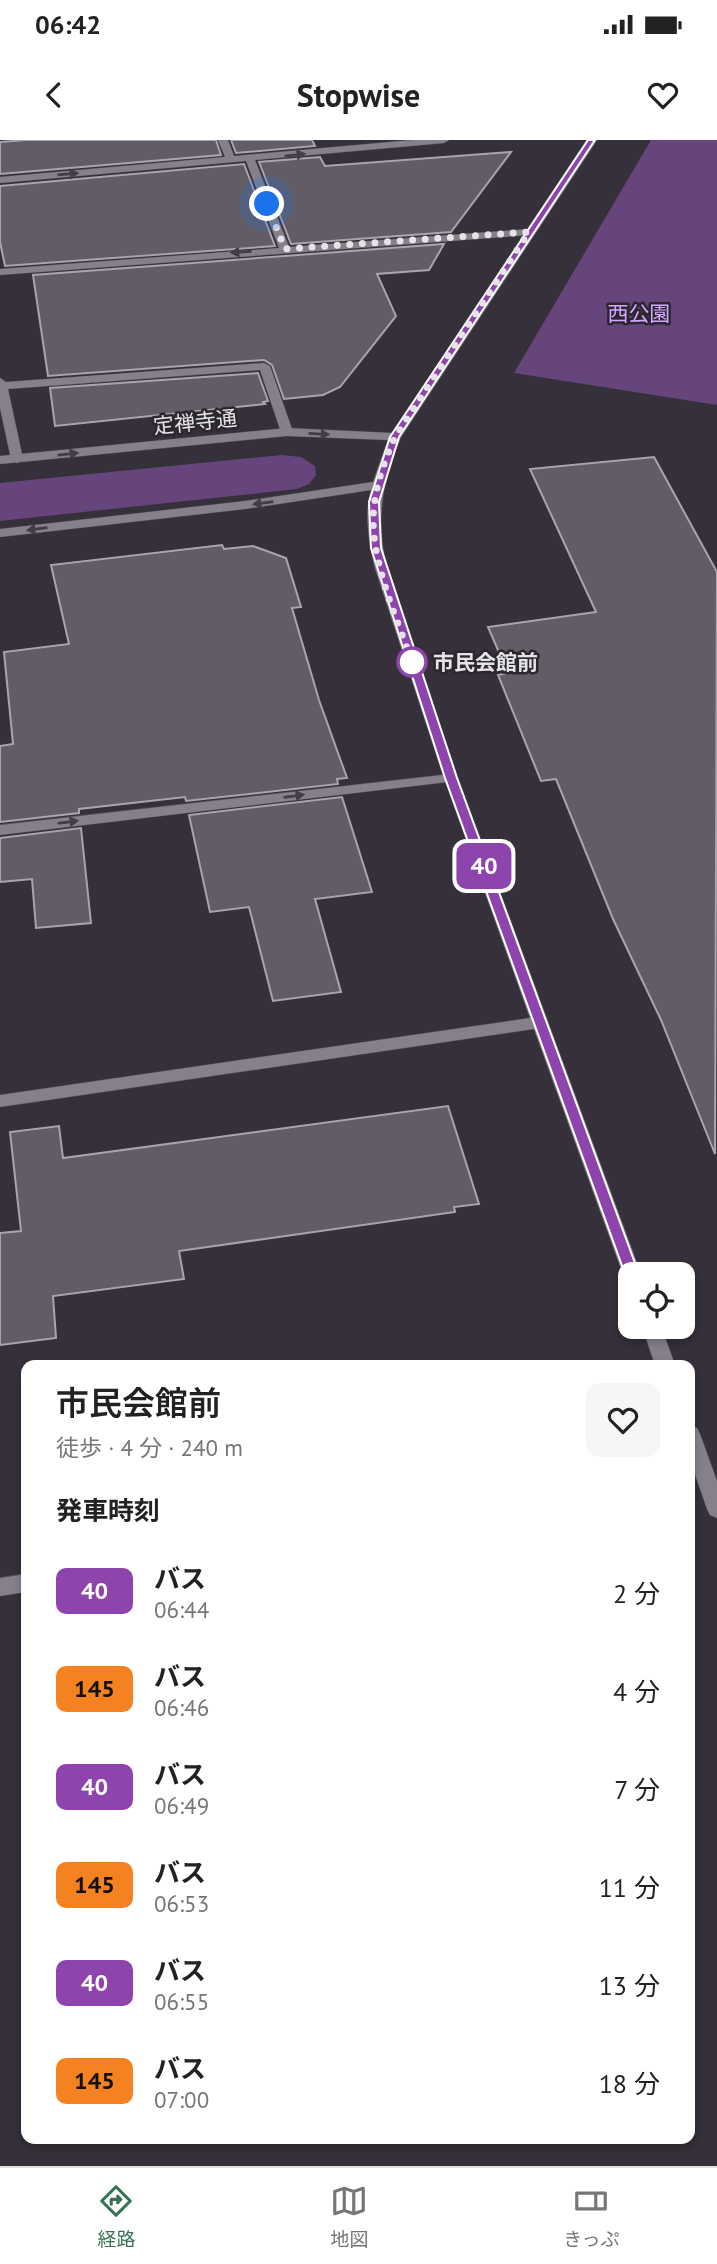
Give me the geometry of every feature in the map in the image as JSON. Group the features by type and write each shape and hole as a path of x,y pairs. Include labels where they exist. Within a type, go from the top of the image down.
{"street":[{"path":"223,140 231,160"},
{"path":"0,180 444,140"},
{"path":"592,140 395,437 374,502 376,548 451,778 628,1262"},
{"path":"250,159 285,249"},
{"path":"0,272 529,232"},
{"path":"17,459 1,387 264,366 287,432"},
{"name":"定禅寺通","path":"0,460 287,432 395,437"},
{"path":"0,533 245,505 379,485"},
{"path":"0,830 451,778"},
{"path":"0,1101 542,1023"},
{"path":"656,1339 663,1360"},
{"path":"696,1470 717,1509"},
{"path":"0,1587 21,1584"}],"green space":[{"name":"西公園","path":"651,140 717,140 717,405 514,373"},
{"path":"282,455 301,457 315,466 316,475 309,484 297,489 0,521 0,483"}],"building":[{"path":"216,140 221,155 0,174 0,142"},
{"path":"231,140 312,140 315,146 236,153"},
{"path":"511,152 451,232 291,244 259,162 320,157 325,166"},
{"path":"244,164 275,246 5,266 0,242 0,186"},
{"path":"444,244 429,270 377,274 396,316 340,387 323,395 284,399 272,365 264,360 48,376 33,275"},
{"path":"258,373 268,401 263,402 265,404 55,426 50,388"},
{"path":"654,457 717,572 715,1154 661,1020 613,919 556,779 541,781 498,675 508,673 488,627 596,612 530,469"},
{"path":"222,545 224,549 253,546 286,558 301,607 292,608 319,700 347,778 337,779 338,784 186,801 185,797 79,809 79,813 0,822 0,746 13,744 4,652 69,644 51,565"},
{"path":"342,797 372,892 315,899 341,992 273,1001 249,907 210,912 189,815"},
{"path":"81,828 91,923 36,928 32,879 0,882 0,838"},
{"path":"448,1106 479,1204 454,1207 455,1212 179,1251 184,1279 53,1296 56,1338 0,1345 0,1233 21,1231 10,1132 59,1126 63,1158"}],"bus line":[{"name":"40","path":"592,140 395,437 385,460 374,502 376,548 381,568 451,778 628,1262"}],"place":[{"name":"市民会館前","path":"412,662"}],"route":[{"path":"267,204 285,249 529,232 395,437 385,460 374,502 376,548 416,673 412,662"}]}
